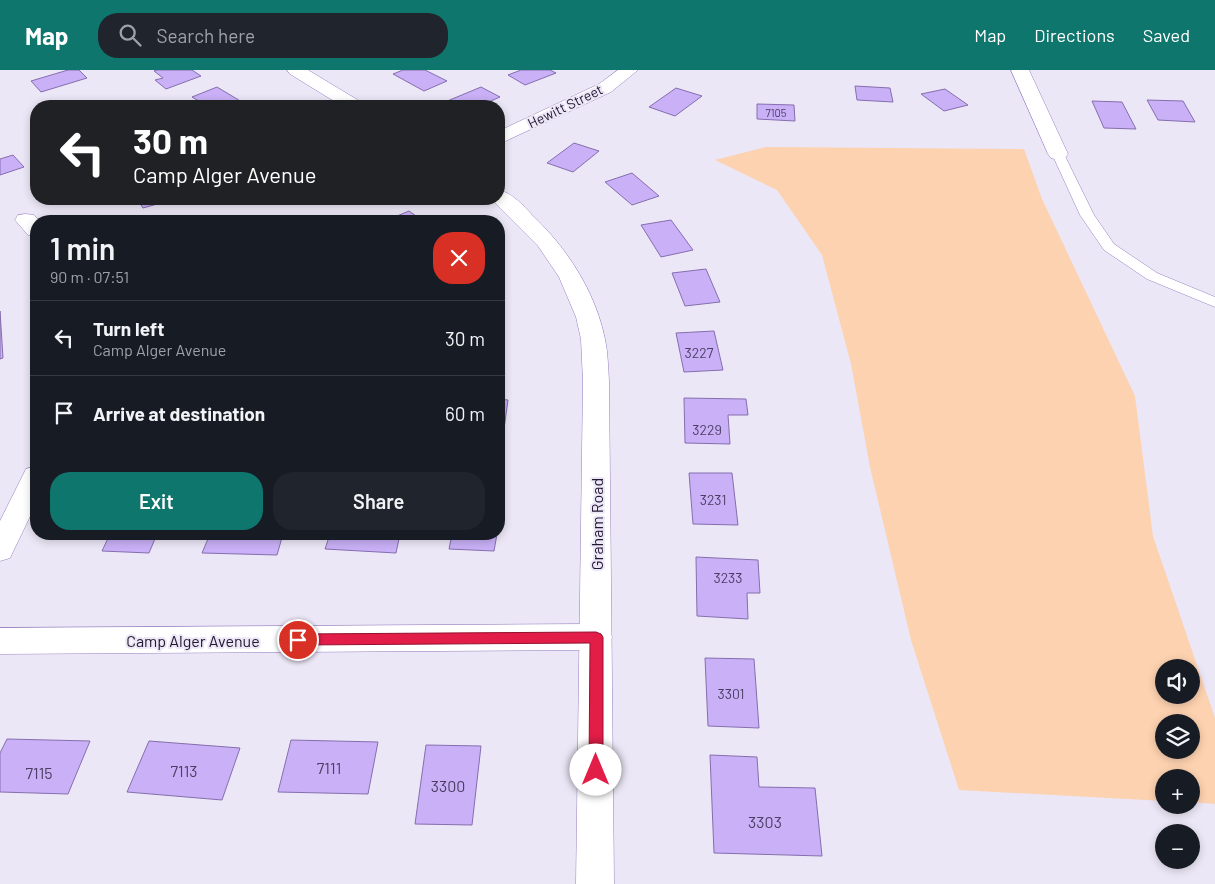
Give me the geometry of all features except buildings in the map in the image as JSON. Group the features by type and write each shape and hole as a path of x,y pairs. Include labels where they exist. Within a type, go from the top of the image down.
{"street":[{"path":"296,70 344,100"},
{"name":"Hewitt Street","path":"505,135 605,88 629,70"},
{"path":"1020,70 1058,154"},
{"name":"Graham Road","path":"505,201 525,218 548,242 568,271 583,304 593,339 596,381 595,884"},
{"path":"0,550 30,488"},
{"name":"Camp Alger Avenue","path":"0,642 596,637"}],"lane":[{"path":"1058,154 1088,215 1109,247 1152,276 1215,302"}],"shaded area":[{"path":"766,147 1024,149 1042,199 1135,396 1153,536 1195,659 1155,659 1155,704 1200,704 1200,674 1215,718 1215,804 1200,803 1200,769 1155,769 1155,801 959,790 911,640 870,467 851,364 822,255 777,190 715,160"}],"route":[{"path":"298,640 596,637 596,770"}]}
